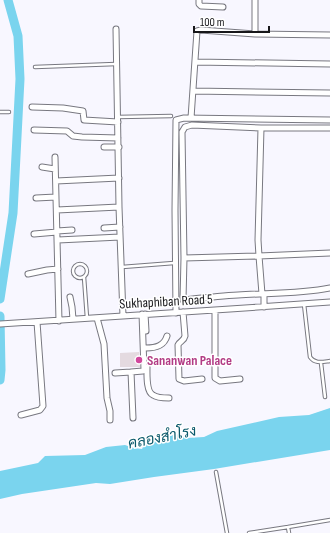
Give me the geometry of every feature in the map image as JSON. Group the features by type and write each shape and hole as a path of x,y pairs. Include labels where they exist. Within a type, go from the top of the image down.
{"street":[{"path":"199,0 199,4 201,6 223,7"},
{"path":"254,34 255,0"},
{"path":"116,29 119,207 123,316"},
{"path":"191,118 197,31 201,30 254,34 330,35"},
{"path":"195,62 330,64"},
{"path":"193,91 330,93"},
{"path":"32,107 63,108 83,111 84,120 118,119"},
{"path":"176,312 175,210 176,122 178,119 330,120"},
{"path":"330,128 261,128 192,125 185,127 182,132 184,258 183,300 330,288"},
{"path":"261,128 258,240 264,307"},
{"path":"34,130 67,131 73,136 82,137 118,138"},
{"path":"104,147 119,147"},
{"path":"55,157 59,321"},
{"path":"42,167 55,169"},
{"path":"56,181 119,178"},
{"path":"36,198 56,197"},
{"path":"57,210 119,207"},
{"path":"104,228 120,227"},
{"path":"34,234 72,230"},
{"path":"58,240 120,237"},
{"path":"184,258 330,253"},
{"path":"28,274 58,269"},
{"path":"70,297 73,320"},
{"name":"Sukhaphiban Road 5","path":"2,324 330,302"},
{"path":"215,310 215,378 220,381 240,379"},
{"path":"183,312 185,338 179,342 178,345 179,380 184,381 202,379"},
{"path":"143,314 150,393 151,395 158,397 169,398"},
{"path":"115,373 143,372 144,370 143,314"},
{"path":"97,318 104,344 107,398 110,411 110,420"},
{"path":"21,415 40,410 43,406 37,322"},
{"path":"146,348 160,346 166,340 167,336"},
{"path":"131,372 133,418"}],"lane":[{"path":"34,67 116,64"},
{"path":"0,112 9,112"},
{"path":"118,119 171,116"},
{"path":"122,266 174,263"},
{"path":"84,276 78,277 74,273 77,265 83,264 87,268 84,276 87,318"},
{"path":"304,303 310,357 313,361 318,363 330,361"},
{"path":"321,363 325,396"},
{"path":"216,472 227,533"},
{"path":"250,533 330,520"},
{"path":"288,527 289,533"}],"water":[{"path":"330,408 330,450 214,469 110,484 96,483 22,494 0,499 0,471 38,463 45,456 85,455 106,447 125,445 142,449 145,443 177,434 187,438 204,437 217,431 279,417 309,415"}],"building":[{"path":"139,352 140,367 120,367 120,353"}],"waterway":[{"path":"0,299 13,213 20,79 18,36 8,0"},
{"path":"0,316 0,380"}],"place":[{"name":"Sananwan Palace","path":"139,360"}],"water label":[{"name":"คลองสำโรง","path":"162,437"}]}
